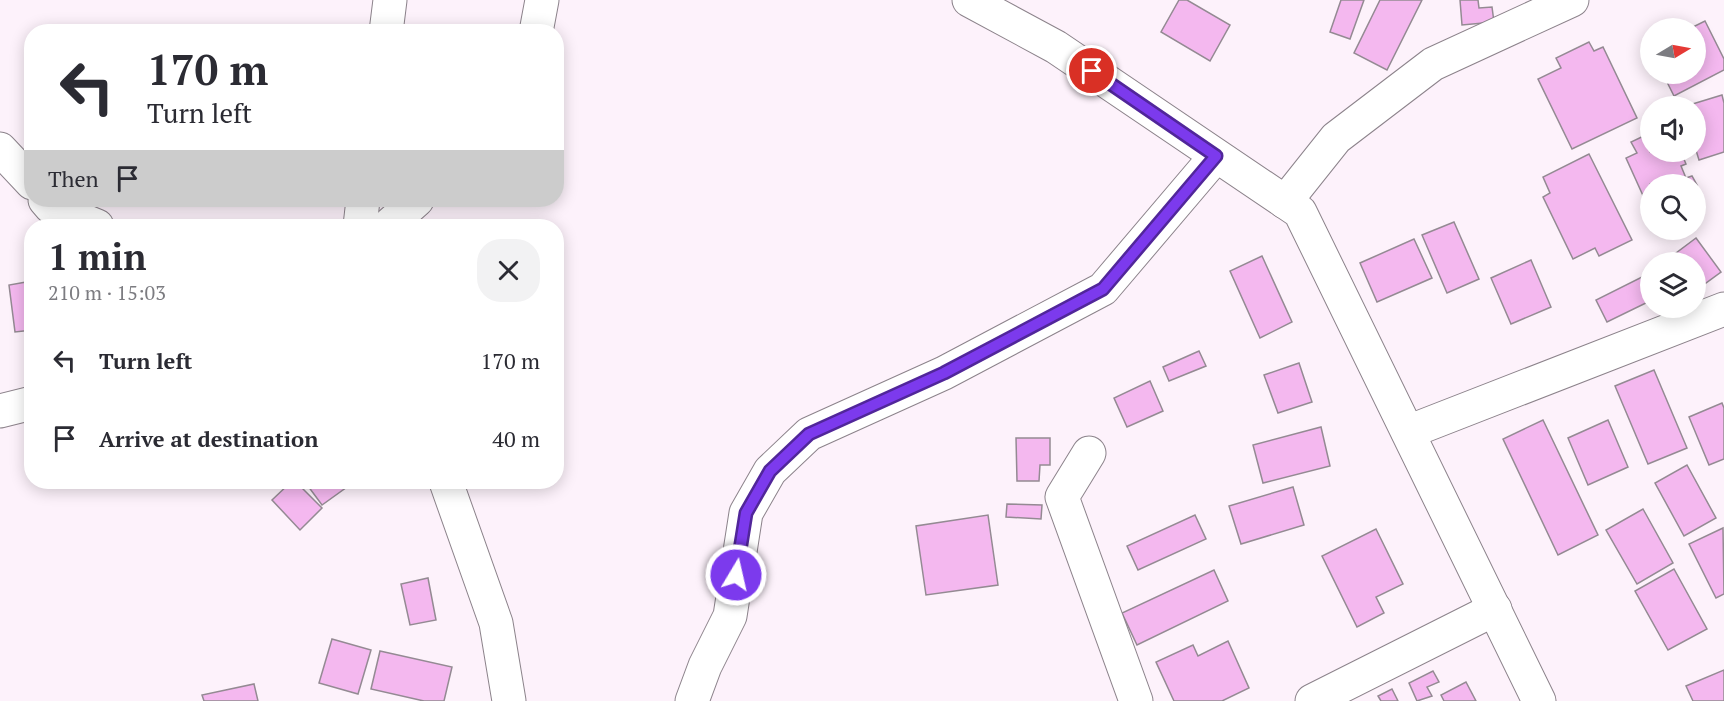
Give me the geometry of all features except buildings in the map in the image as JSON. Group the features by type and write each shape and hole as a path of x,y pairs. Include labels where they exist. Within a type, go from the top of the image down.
{"street":[{"path":"387,24 390,0"},
{"path":"538,24 542,0"},
{"path":"969,0 1056,47 1300,212 1539,701"},
{"path":"1286,202 1336,138 1433,64 1572,0"},
{"path":"0,149 24,174"},
{"path":"692,701 705,666 730,616 746,513 770,471 809,434 944,373 1103,289 1216,156"},
{"path":"51,207 80,219"},
{"path":"396,219 409,207"},
{"path":"1408,432 1724,309"},
{"path":"0,411 24,405"},
{"path":"1089,453 1062,497 1136,701"},
{"path":"448,489 496,623 508,700"},
{"path":"1312,701 1495,609"}],"route":[{"path":"736,575 746,513 770,471 809,434 944,373 1103,289 1216,156 1092,71"}]}
